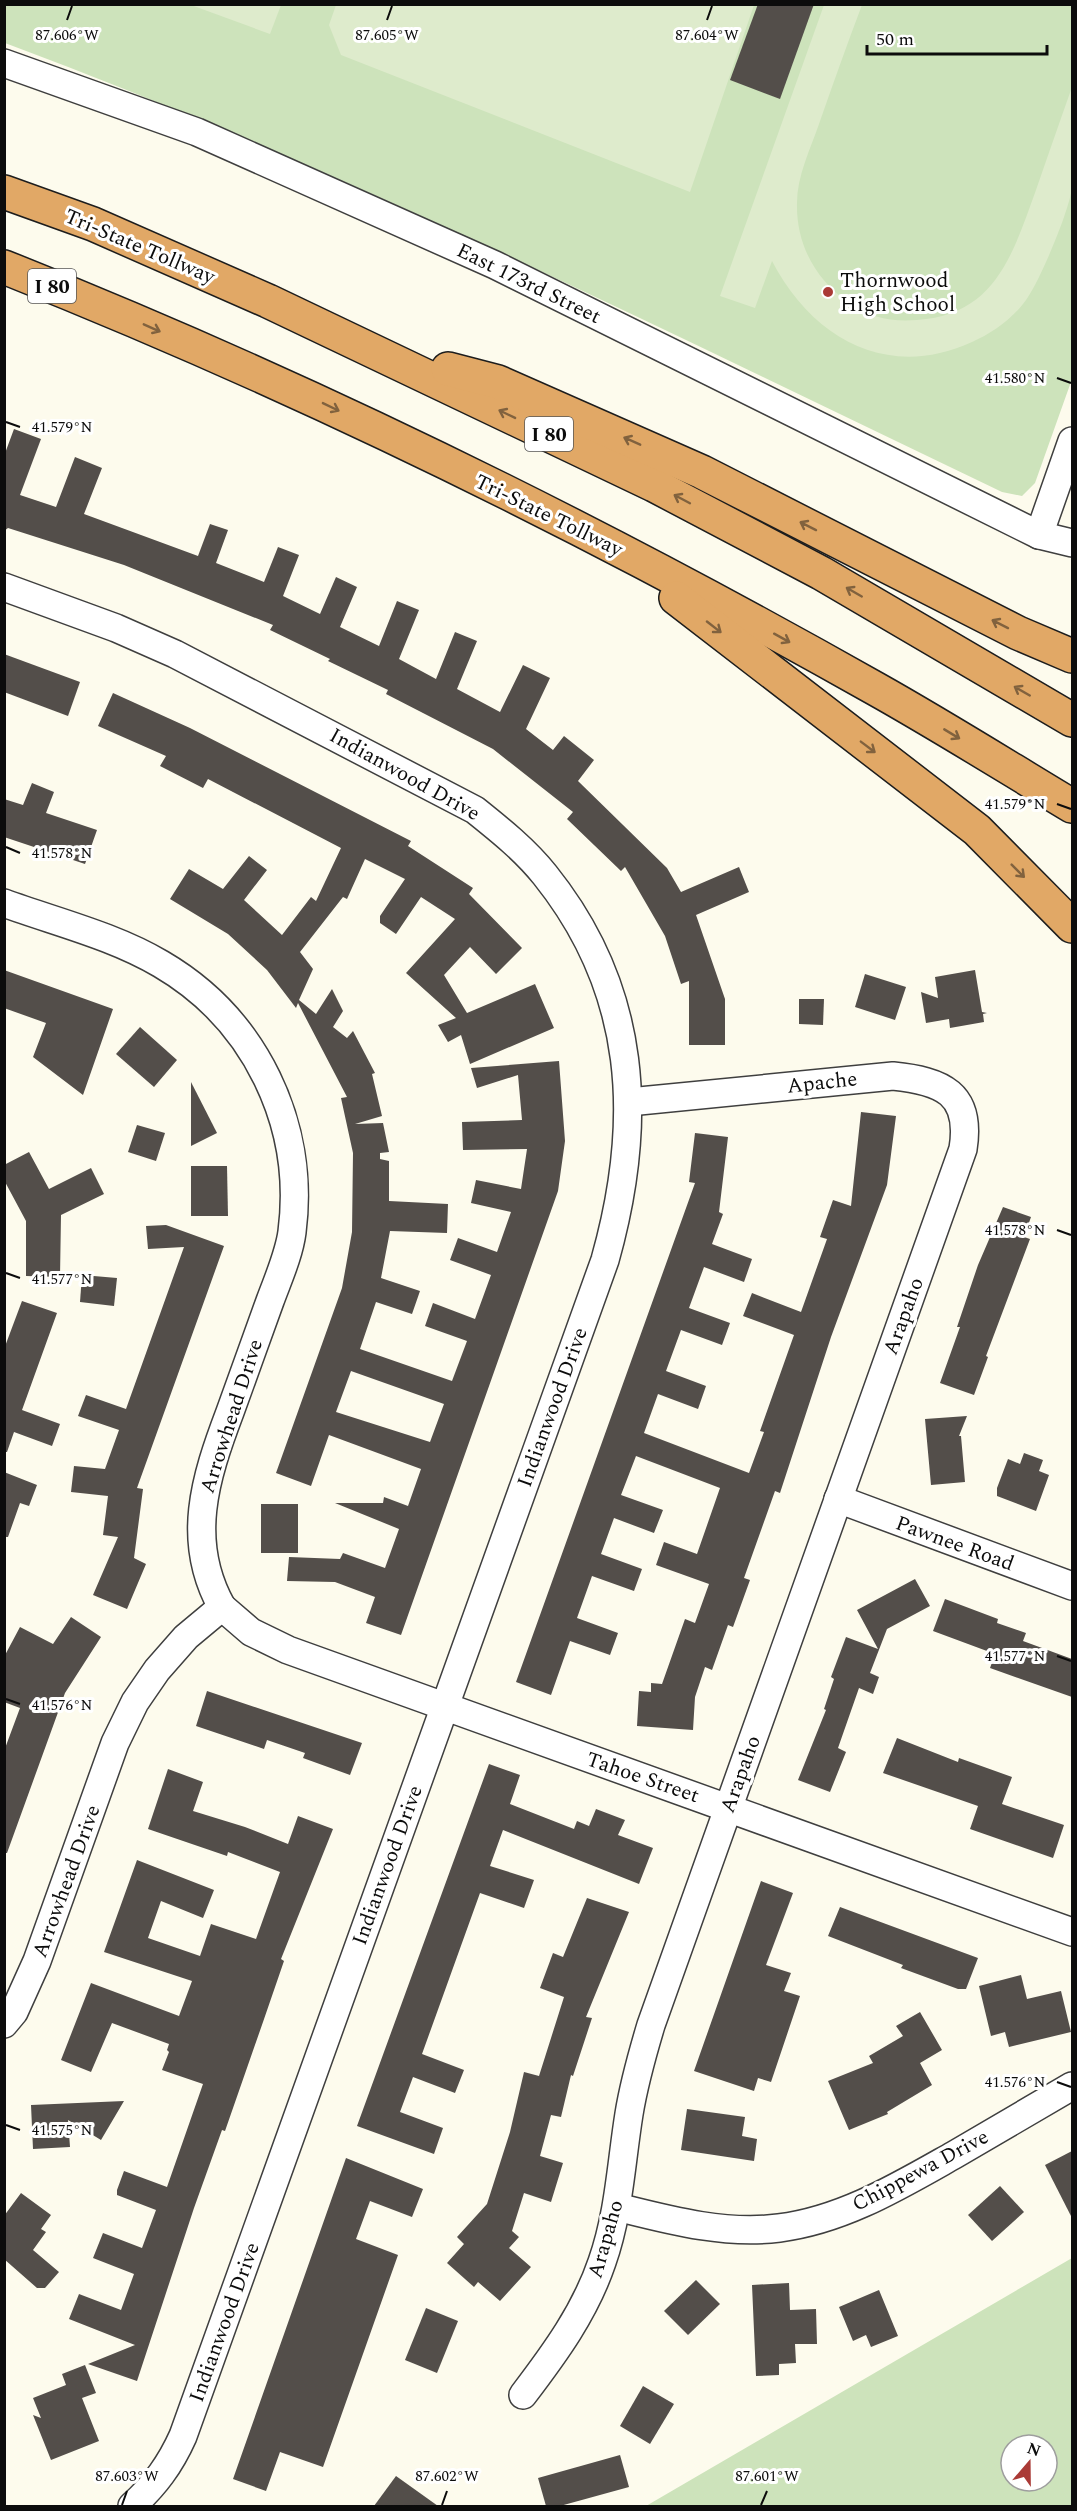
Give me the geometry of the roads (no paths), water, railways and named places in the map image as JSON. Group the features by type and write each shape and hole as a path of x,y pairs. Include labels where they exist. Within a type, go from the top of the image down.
{"highway":[{"name":"Tri-State Tollway","path":"4,192 93,224 371,349 654,485 820,573 1072,720"},
{"name":"Tri-State Tollway","path":"4,267 110,309 306,395 602,540 877,689 1072,806"},
{"path":"371,349 498,382 702,472 1018,633 1072,656"},
{"path":"602,540 977,830 1072,926"}],"street":[{"name":"East 173rd Street","path":"4,63 197,132 495,265 1040,535 1072,543"},
{"path":"1040,535 1072,441"},
{"name":"Indianwood Drive","path":"4,587 116,627 176,654 475,810 514,842 544,874 571,910 586,938 613,1005 626,1059 629,1102 627,1156 619,1212 605,1260 183,2436 171,2464 132,2506"},
{"name":"Arrowhead Drive","path":"4,903 114,943 160,963 196,988 228,1017 256,1054 276,1097 291,1148 294,1190 292,1233 279,1278 204,1489 201,1530 206,1568 211,1587 222,1608 186,1637 157,1670 135,1702 115,1743 37,1961 14,2012 4,2024"},
{"name":"Apache","path":"629,1102 857,1077 893,1076 921,1079 942,1086 956,1099 963,1112 966,1128 963,1149"},
{"name":"Arapaho","path":"523,2395 567,2336 586,2303 603,2261 617,2207 637,2069 963,1149"},
{"name":"Pawnee Road","path":"838,1499 1072,1586"},
{"name":"Tahoe Street","path":"222,1608 251,1632 288,1650 1072,1932"},
{"name":"Chippewa Drive","path":"617,2207 681,2223 730,2229 778,2228 822,2218 865,2203 904,2184 1072,2086"}],"place":[{"name":"Thornwood High School","path":"828,292"}]}
